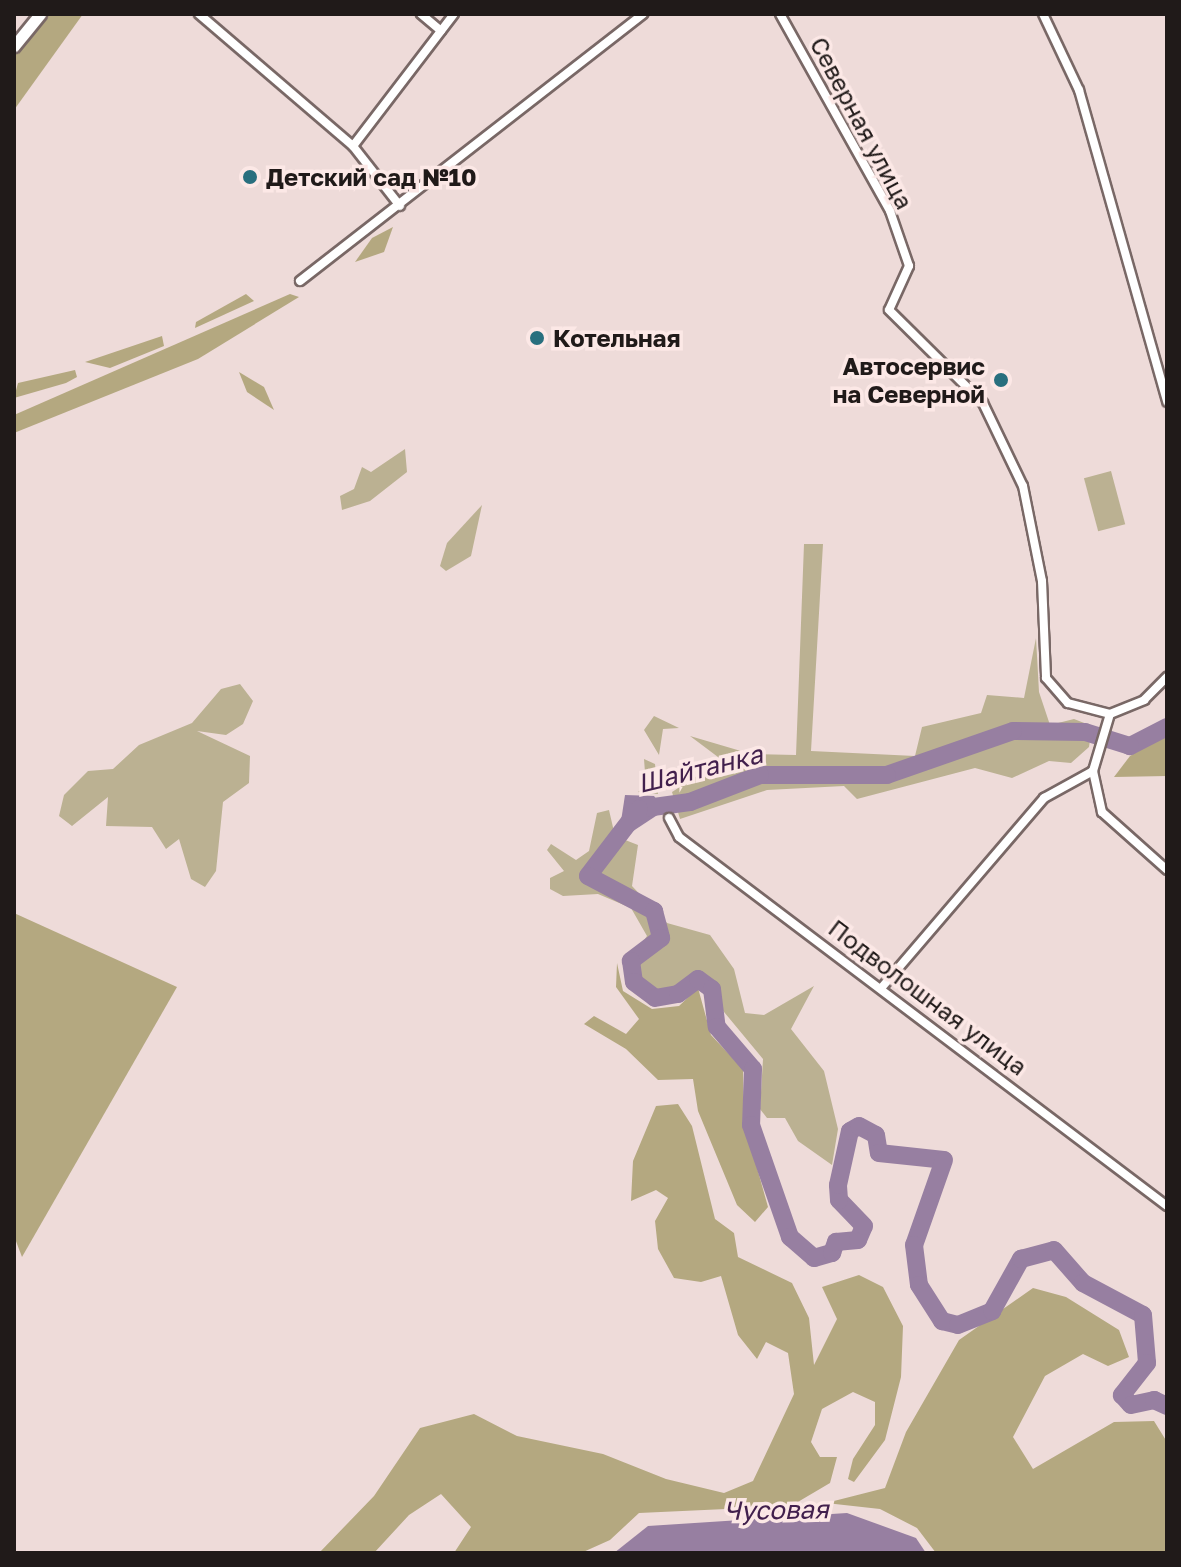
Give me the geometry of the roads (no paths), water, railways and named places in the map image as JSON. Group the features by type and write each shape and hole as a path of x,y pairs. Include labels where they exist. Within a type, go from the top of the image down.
{"street":[{"path":"14,46 40,14"},
{"path":"199,14 353,146 400,206"},
{"path":"421,14 441,31"},
{"path":"353,146 454,14"},
{"path":"300,281 643,14"},
{"name":"Северная улица","path":"780,14 890,211 909,266 889,310 983,403 1023,486 1042,581 1046,678 1068,703 1110,714"},
{"path":"1043,14 1079,90 1167,402"},
{"path":"883,986 1044,798 1093,771 1106,743 1110,714 1144,700 1167,677"},
{"path":"1093,771 1102,812 1167,870"},
{"name":"Подволошная улица","path":"669,818 679,837 883,986 1167,1206"}],"waterway":[{"name":"Шайтанка","path":"1167,727 1130,746 1085,732 1013,731 887,775 760,775 690,802 639,809 588,876 654,911 661,938 631,961 634,982 655,998 678,994 698,979 712,989 717,1027 753,1069 751,1125 790,1237 814,1258 832,1253 836,1242 858,1240 864,1226 839,1200 838,1185 850,1131 859,1126 876,1135 879,1153 944,1160 914,1245 919,1285 942,1321 958,1325 992,1311 1021,1259 1054,1250 1083,1283 1143,1315 1147,1363 1122,1395 1131,1405 1154,1400 1167,1406"}],"place":[{"name":"Детский сад №10","path":"250,177"},
{"name":"Котельная","path":"537,338"},
{"name":"Автосервис на Северной","path":"1001,380"}],"water label":[{"name":"Чусовая","path":"776,1510"}]}
